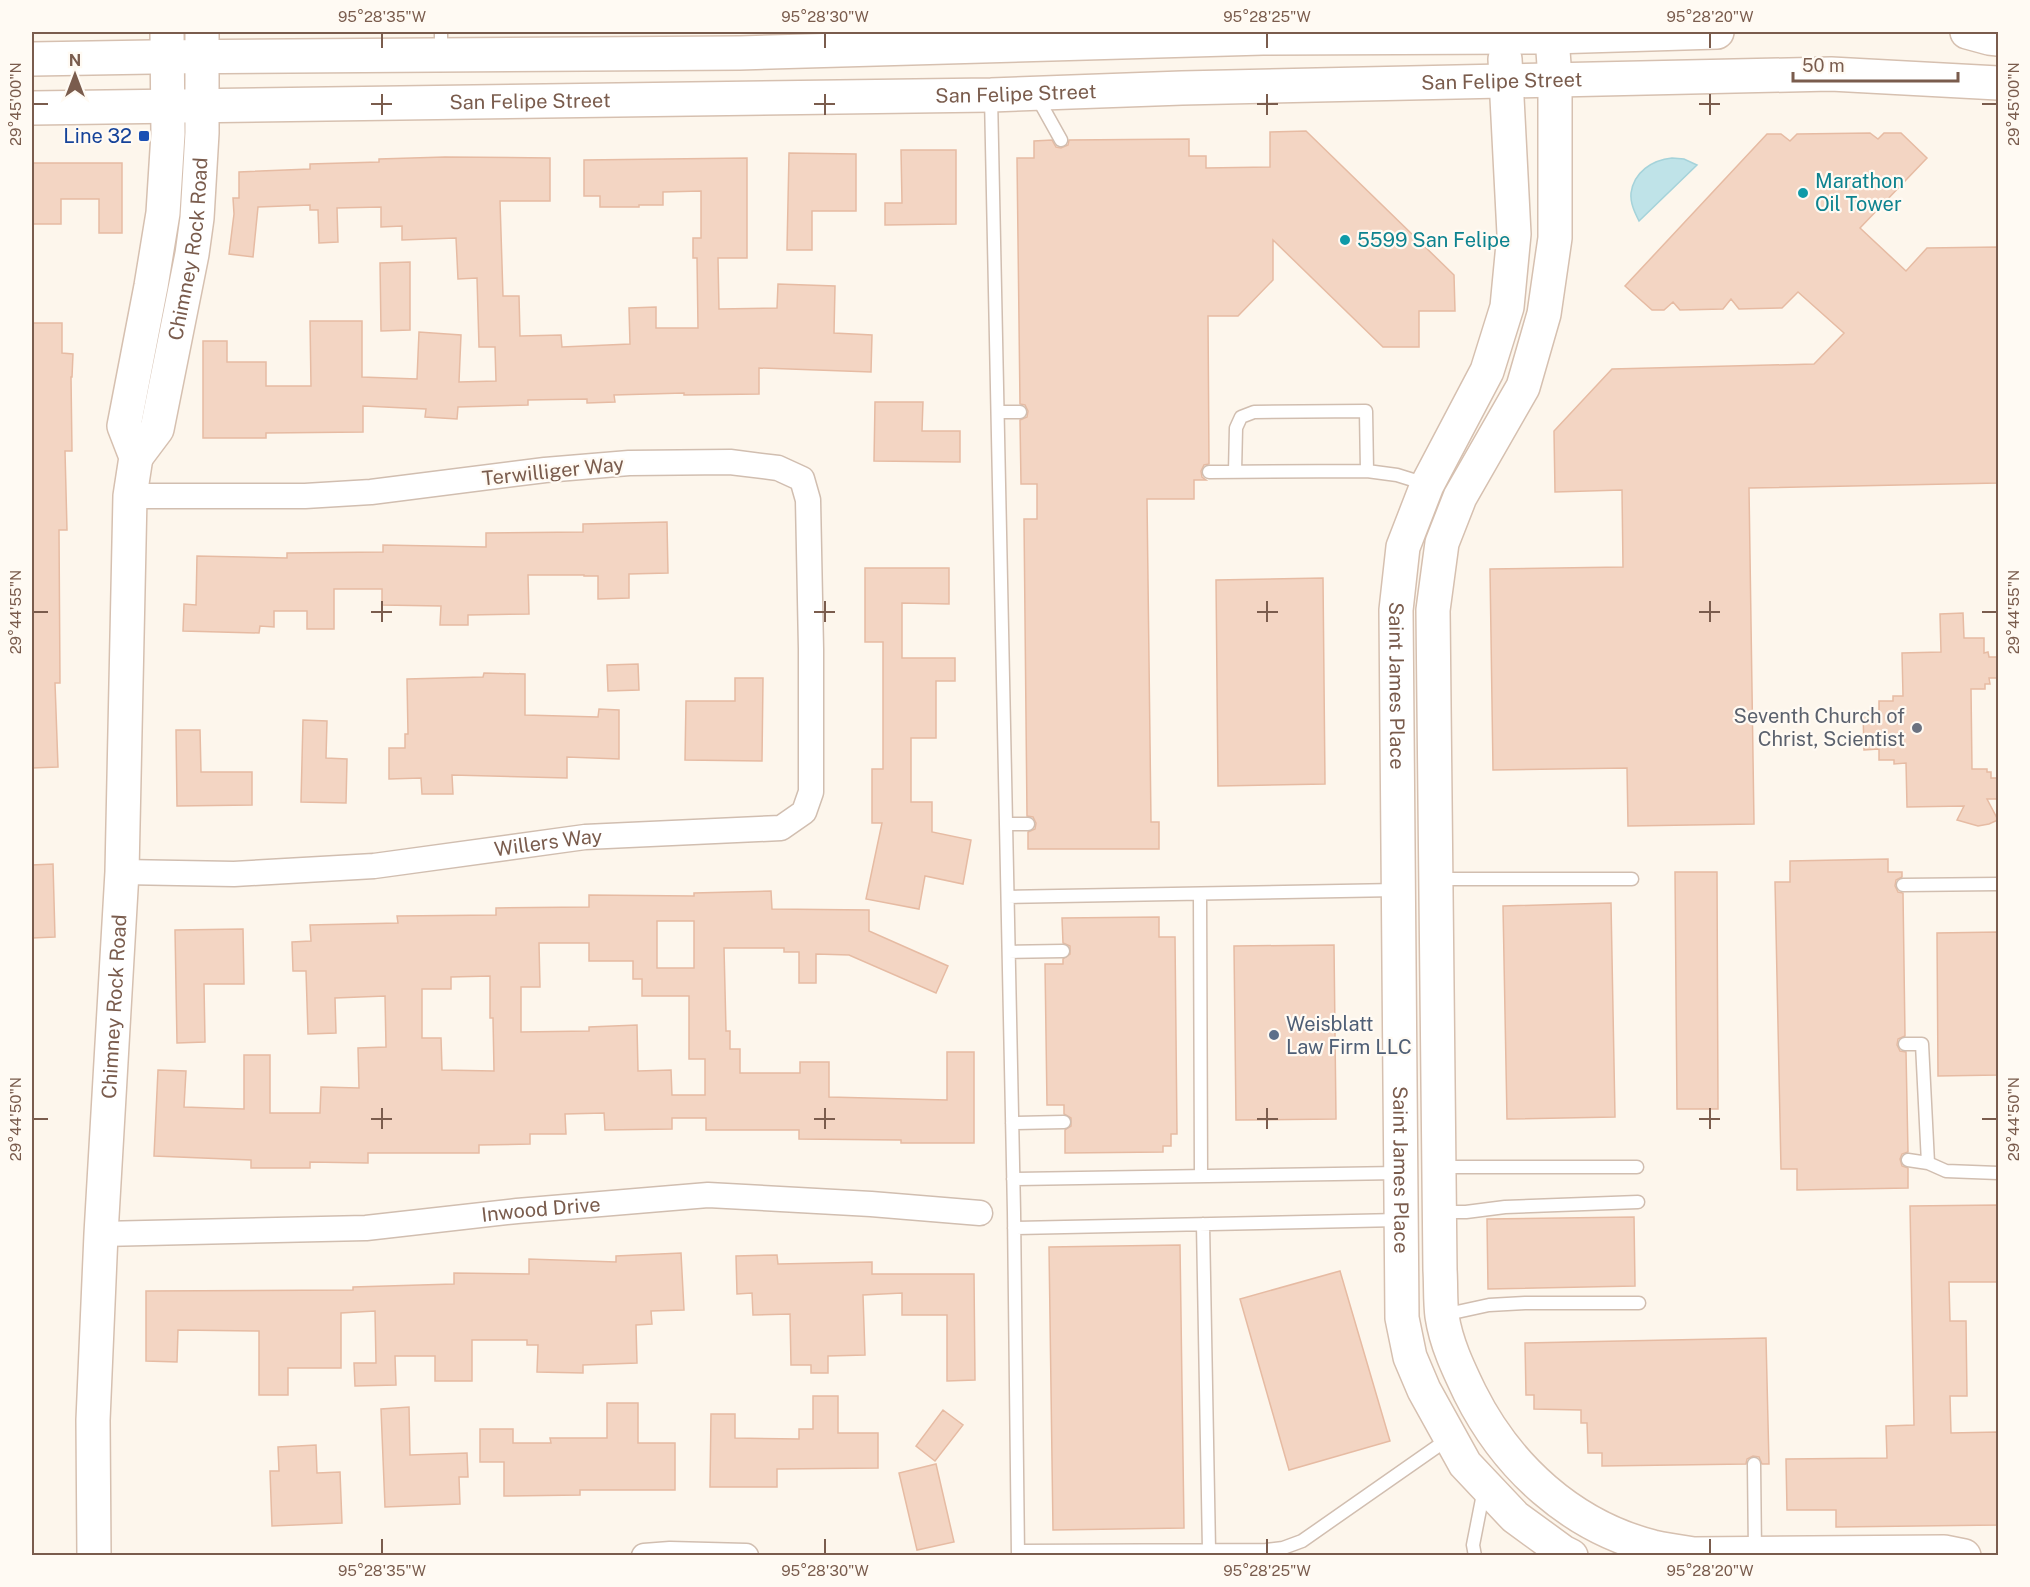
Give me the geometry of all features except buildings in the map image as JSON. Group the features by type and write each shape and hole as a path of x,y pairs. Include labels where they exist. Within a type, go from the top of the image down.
{"main road":[{"path":"32,59 167,44 441,43 656,52 740,53 988,47 1159,36 1552,36 1716,32"},
{"path":"1967,32 1998,39"},
{"name":"Saint James Place","path":"1504,36 1514,234 1508,307 1487,371 1427,485 1403,547 1396,610 1402,1318 1410,1357 1424,1390 1465,1464 1515,1517 1571,1556"},
{"name":"Saint James Place","path":"1552,36 1555,79 1555,238 1544,314 1523,387 1460,497 1442,543 1433,610 1439,1212 1442,1315 1453,1358 1481,1414 1510,1457 1544,1490 1568,1509 1614,1533 1653,1547 1694,1554 1944,1552 1964,1556"},
{"name":"Chimney Rock Road","path":"94,1556 93,1420 101,1234 122,872 130,496 135,457 124,426 152,286 163,213 168,106 167,44"},
{"name":"Chimney Rock Road","path":"135,457 157,429 192,254 197,218 202,44"},
{"path":"988,47 991,95"},
{"path":"656,52 656,101"},
{"name":"San Felipe Street","path":"32,108 991,95 1182,88 1831,74 1998,83"}],"street":[{"name":"Terwilliger Way","path":"130,496 305,496 371,492 545,470 629,463 730,462 778,468 802,479 808,500 811,649"},
{"path":"1427,485 1460,497"},
{"name":"Willers Way","path":"122,872 234,874 374,866 585,837 781,828 804,812 811,792 811,649"},
{"path":"1398,890 1436,879"},
{"name":"Inwood Drive","path":"101,1234 366,1228 517,1211 708,1195 980,1213"},
{"path":"1449,1438 1481,1414"},
{"path":"644,1556 670,1554 746,1556"}],"lane":[{"path":"1035,93 1061,140"},
{"path":"991,95 1007,824 1018,1553 1283,1548 1302,1541 1449,1438"},
{"path":"1235,472 1236,428 1241,417 1254,412 1366,411 1367,471"},
{"path":"998,412 1020,412"},
{"path":"1209,472 1367,471 1427,485"},
{"path":"1007,824 1028,824"},
{"path":"1436,879 1632,879"},
{"path":"1903,885 1998,884"},
{"path":"1008,897 1398,890"},
{"path":"1200,894 1201,1176"},
{"path":"1009,952 1063,951"},
{"path":"1905,1044 1922,1044 1928,1163"},
{"path":"1012,1123 1065,1122"},
{"path":"1908,1160 1928,1163 1946,1171 1998,1173"},
{"path":"1438,1167 1636,1167"},
{"path":"1013,1179 1401,1173"},
{"path":"1439,1212 1638,1202"},
{"path":"1014,1228 1400,1220"},
{"path":"1203,1224 1209,1550"},
{"path":"1442,1315 1489,1305 1639,1303"},
{"path":"1754,1464 1773,1555"},
{"path":"1474,1556 1473,1545 1485,1485"}],"water":[{"path":"1672,158 1684,159 1697,165 1639,221 1631,197 1636,179 1651,164"}],"place":[{"name":"Line 32","path":"144,136"},
{"name":"Marathon Oil Tower","path":"1803,193"},
{"name":"5599 San Felipe","path":"1345,240"},
{"name":"Seventh Church of Christ, Scientist","path":"1917,728"},
{"name":"Weisblatt Law Firm LLC","path":"1274,1035"}]}
